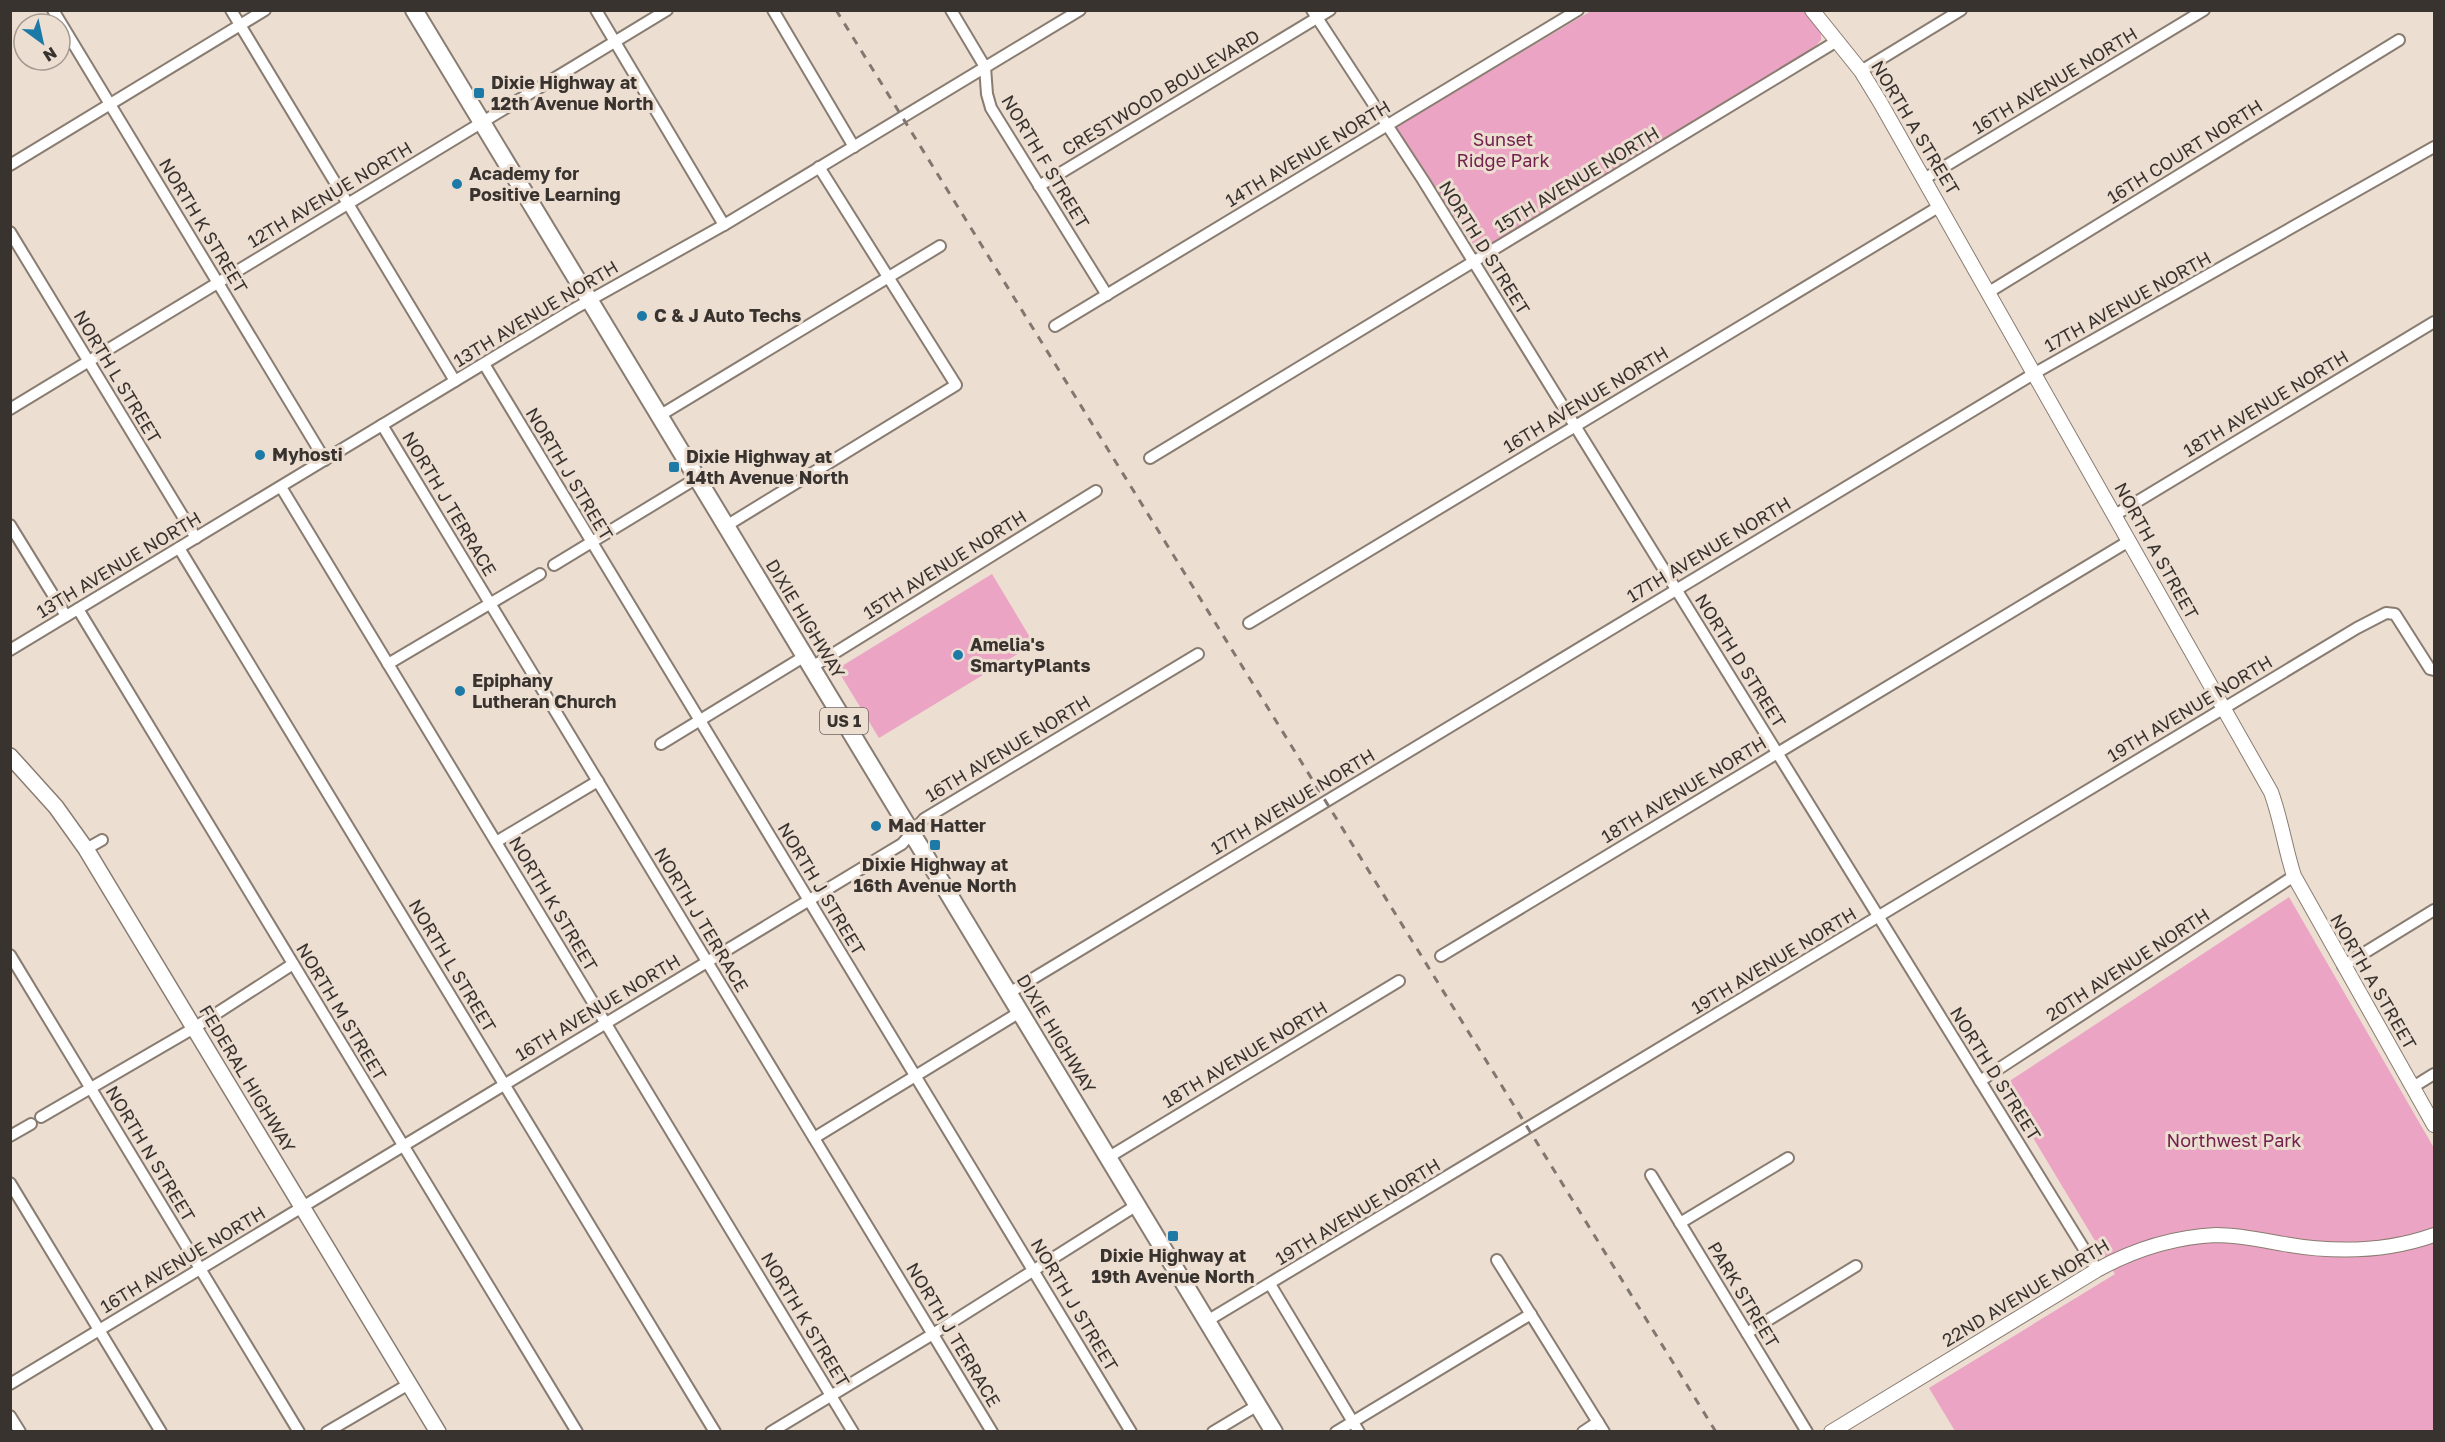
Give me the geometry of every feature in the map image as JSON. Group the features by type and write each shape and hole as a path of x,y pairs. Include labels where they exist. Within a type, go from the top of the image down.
{"main road":[{"name":"DIXIE HIGHWAY","path":"414,10 1274,1431"},
{"name":"FEDERAL HIGHWAY","path":"10,756 56,807 86,849 438,1431"}],"street":[{"name":"NORTH K STREET","path":"53,10 325,460"},
{"path":"231,10 455,381"},
{"path":"10,165 266,10"},
{"path":"596,10 724,225"},
{"name":"12TH AVENUE NORTH","path":"10,409 667,10"},
{"path":"773,10 854,147"},
{"name":"NORTH F STREET","path":"951,10 985,67 987,94 991,108 1107,295"},
{"name":"13TH AVENUE NORTH","path":"10,650 589,300 724,225 1080,10"},
{"name":"CRESTWOOD BOULEVARD","path":"1039,186 1314,14 1330,10"},
{"name":"14TH AVENUE NORTH","path":"1055,326 1578,10"},
{"name":"NORTH A STREET","path":"1812,10 1861,71 1989,292 2271,792 2281,818 2287,855 2294,876 2434,1125"},
{"path":"1861,71 1961,10"},
{"name":"16TH AVENUE NORTH","path":"1924,179 2204,10"},
{"name":"NORTH D STREET","path":"1314,14 1388,125 2097,1270"},
{"name":"16TH COURT NORTH","path":"1989,292 2399,40"},
{"name":"15TH AVENUE NORTH","path":"1149,458 1837,41"},
{"name":"17TH AVENUE NORTH","path":"1009,993 2035,373 2434,147"},
{"path":"726,526 956,385 819,167"},
{"name":"16TH AVENUE NORTH","path":"1249,623 1940,206"},
{"name":"NORTH L STREET","path":"10,232 196,538"},
{"path":"659,416 940,246"},
{"name":"18TH AVENUE NORTH","path":"2115,515 2434,322"},
{"name":"NORTH J STREET","path":"484,364 1131,1431"},
{"name":"NORTH J TERRACE","path":"382,425 992,1431"},
{"path":"554,565 697,478"},
{"name":"NORTH K STREET","path":"281,487 854,1431"},
{"name":"15TH AVENUE NORTH","path":"660,744 699,720 808,662 1096,491"},
{"path":"10,525 66,616"},
{"name":"18TH AVENUE NORTH","path":"1441,956 2129,541"},
{"name":"NORTH L STREET","path":"179,548 715,1431"},
{"path":"388,664 540,574"},
{"name":"NORTH M STREET","path":"78,609 577,1431"},
{"name":"19TH AVENUE NORTH","path":"1207,1322 2357,627 2386,613 2395,615 2430,669 2434,670"},
{"name":"16TH AVENUE NORTH","path":"10,1384 902,844 924,819 1198,654"},
{"path":"496,842 598,781"},
{"path":"86,849 102,840"},
{"name":"20TH AVENUE NORTH","path":"1980,1081 2294,876"},
{"path":"2343,966 2434,910"},
{"name":"NORTH N STREET","path":"10,955 299,1431"},
{"path":"41,1117 194,1028 293,964"},
{"name":"18TH AVENUE NORTH","path":"1109,1157 1399,981"},
{"path":"814,1138 1020,1012"},
{"path":"2413,1087 2434,1074"},
{"path":"10,1136 31,1124"},
{"path":"1680,1223 1788,1158"},
{"name":"PARK STREET","path":"1651,1175 1807,1431"},
{"path":"10,1183 161,1431"},
{"path":"771,1431 933,1334 1137,1205"},
{"name":"22ND AVENUE NORTH","path":"1831,1431 2097,1270 2122,1256 2141,1249 2193,1238 2236,1236 2349,1251 2405,1243 2434,1235"},
{"path":"1497,1260 1601,1427 1583,1431"},
{"path":"1747,1332 1856,1266"},
{"path":"1270,1284 1359,1431"},
{"path":"1336,1431 1531,1314"},
{"path":"327,1431 409,1384"},
{"path":"1213,1431 1258,1405"},
{"path":"10,1416 20,1431"}],"green space":[{"name":"Sunset Ridge Park","path":"1591,11 1806,11 1821,34 1821,40 1812,50 1479,253 1395,127"},
{"path":"992,574 1034,644 879,738 837,669"},
{"name":"Northwest Park","path":"2289,897 2434,1148 2434,1431 1955,1431 1929,1388 2115,1274 2002,1086"}],"railway":[{"path":"836,10 1716,1432"}],"place":[{"name":"Dixie Highway at 12th Avenue North","path":"479,93"},
{"name":"Academy for Positive Learning","path":"457,184"},
{"name":"C & J Auto Techs","path":"642,316"},
{"name":"Myhosti","path":"260,455"},
{"name":"Dixie Highway at 14th Avenue North","path":"674,467"},
{"name":"Amelia's SmartyPlants","path":"958,655"},
{"name":"Epiphany Lutheran Church","path":"460,691"},
{"name":"Mad Hatter","path":"876,826"},
{"name":"Dixie Highway at 16th Avenue North","path":"935,845"},
{"name":"Dixie Highway at 19th Avenue North","path":"1173,1236"}]}
